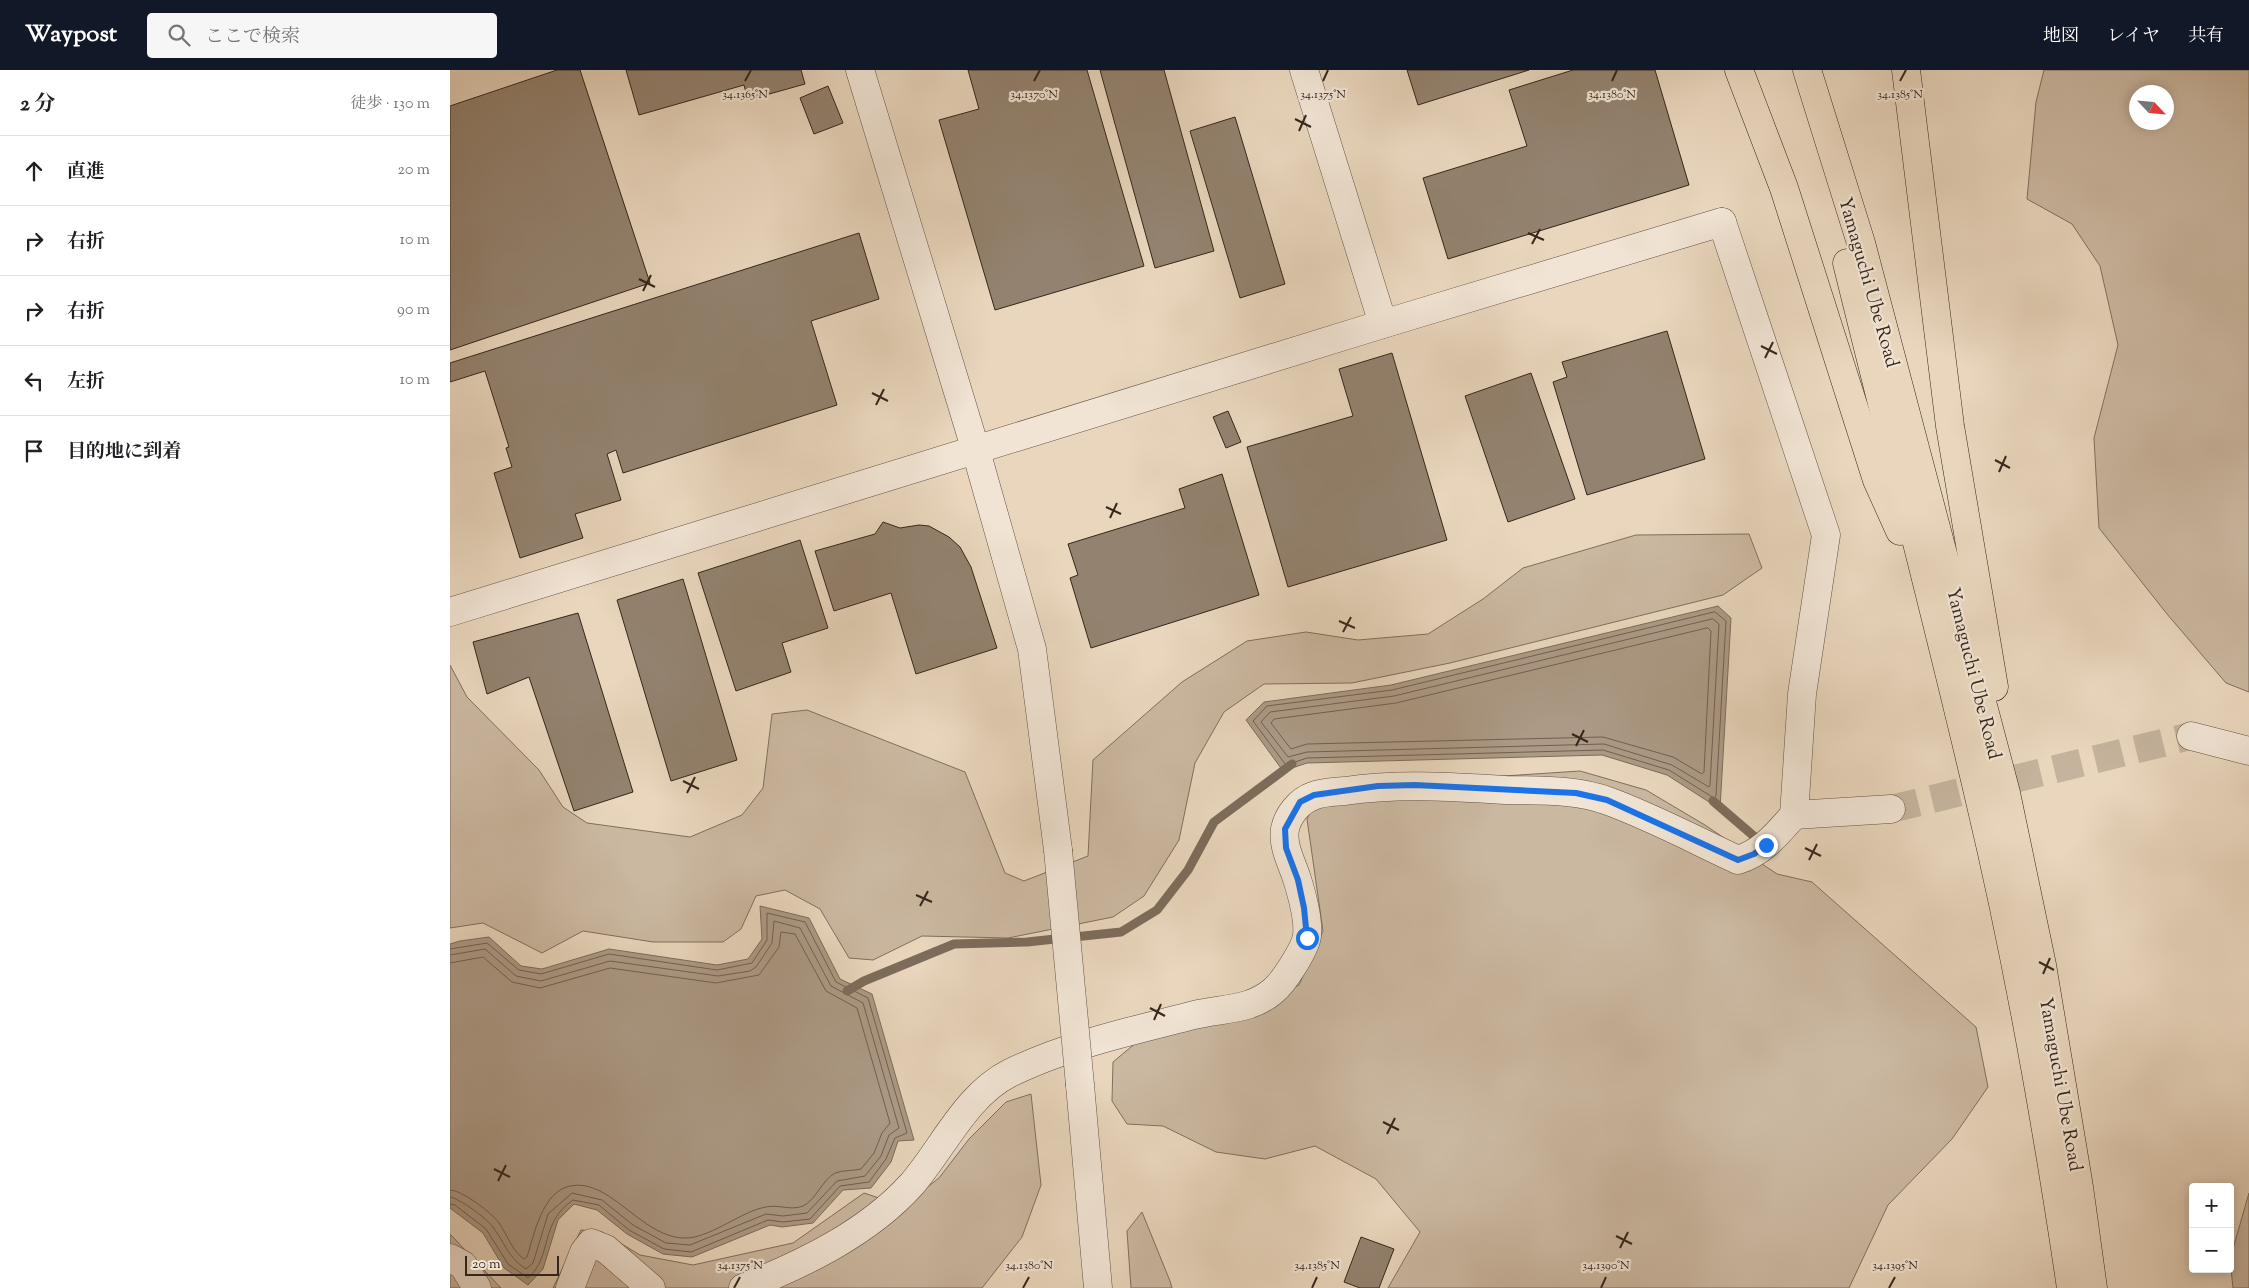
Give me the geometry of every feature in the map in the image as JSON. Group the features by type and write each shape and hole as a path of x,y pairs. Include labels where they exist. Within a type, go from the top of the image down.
{"highway":[{"path":"1739,70 1784,188 1877,480 1930,598"},
{"name":"Yamaguchi Ube Road","path":"1790,70 1843,248 1980,801 2013,951 2057,1191 2071,1288"},
{"name":"Yamaguchi Ube Road","path":"1807,70 1860,244 2006,793 2042,965 2079,1187 2093,1288"},
{"path":"1906,70 1950,426 1992,670 2006,793"}],"street":[{"path":"860,70 976,450 1032,650 1058,850 1098,1288"},
{"path":"1304,70 1383,324"},
{"path":"450,612 1383,324 1722,222 1826,536 1802,694 1794,815 1766,845 1754,854 1738,860 1607,800 1576,793 1415,785 1378,786 1314,795 1300,802 1285,829 1286,848 1300,890 1307,938 1286,977 1275,989 1261,1000 1240,1008 1200,1014 1104,1039 1042,1059 1005,1076 982,1094 910,1186 876,1219 826,1248 743,1288"},
{"path":"2191,736 2249,751"},
{"path":"1794,815 1891,809"},
{"path":"570,1288 584,1252 590,1243 606,1249 651,1288"},
{"path":"450,1258 463,1265 477,1288"}],"shaded area":[{"path":"2044,70 2249,70 2249,692 2226,683 2167,614 2099,528 2094,438 2118,345 2100,266 2072,224 2027,199 2036,102"},
{"path":"1749,534 1762,568 1723,595 1450,663 1352,683 1264,684 1224,712 1195,763 1179,840 1144,896 1113,917 1008,938 922,936 873,960 849,958 820,909 785,890 756,896 741,929 723,942 653,942 583,931 542,953 483,923 450,928 450,665 467,697 539,770 563,807 587,823 690,837 742,815 763,788 772,714 807,710 965,772 1005,873 1024,881 1088,856 1093,760 1182,682 1247,641 1306,632 1358,640 1428,634 1483,599 1523,568 1636,535"},
{"path":"1580,771 1646,790 1705,825 1777,874 1812,882 1976,1027 1988,1087 1952,1139 1888,1205 1849,1288 1388,1288 1420,1232 1376,1179 1315,1146 1265,1159 1216,1152 1163,1126 1127,1124 1112,1101 1113,1062 1137,1042 1250,1011 1299,985 1323,931 1307,819 1324,784 1381,774 1504,776"},
{"path":"1031,1094 1041,1185 1022,1237 982,1288 553,1288 581,1230 602,1232 640,1255 693,1265 793,1243 864,1193 903,1206 939,1178 969,1139 1006,1102"},
{"path":"2249,1193 2249,1288 2233,1288 2231,1273 2234,1273 2234,1245"},
{"path":"1142,1212 1172,1288 1131,1288 1127,1231"},
{"path":"450,1234 501,1288 450,1288"}],"water":[{"path":"1718,606 1731,618 1720,809 1667,775 1602,755 1307,763 1283,771 1246,720 1264,702 1391,685"},
{"path":"760,906 809,918 840,979 872,994 914,1140 898,1141 891,1162 871,1188 843,1190 813,1223 782,1227 770,1225 692,1257 663,1254 627,1234 597,1210 574,1204 558,1220 543,1269 528,1285 504,1268 483,1233 450,1208 450,944 489,937 521,966 542,969 609,949 717,965 748,959 762,939"}],"building":[{"path":"557,70 580,70 650,283 450,350 450,106"},
{"path":"626,70 801,70 805,84 748,100 744,85 639,115"},
{"path":"968,70 1087,70 1144,266 995,310 939,120 979,109"},
{"path":"1100,70 1164,70 1214,251 1155,268"},
{"path":"1407,70 1529,70 1418,105"},
{"path":"1573,70 1655,70 1689,185 1448,259 1423,178 1527,146 1509,90"},
{"path":"828,86 843,123 814,134 800,98"},
{"path":"1235,117 1285,284 1240,298 1190,131"},
{"path":"859,233 879,299 811,321 837,405 623,473 616,450 607,454 621,500 575,514 583,538 520,558 494,473 512,467 506,448 509,447 485,371 450,382 450,363"},
{"path":"1667,331 1705,459 1587,495 1553,382 1567,377 1562,362"},
{"path":"1392,353 1447,540 1288,587 1247,447 1353,416 1339,369"},
{"path":"1531,373 1575,499 1508,522 1465,396"},
{"path":"1228,411 1241,442 1226,448 1213,417"},
{"path":"1222,474 1259,595 1091,648 1070,578 1078,575 1068,544 1185,508 1179,489"},
{"path":"883,522 900,528 919,525 929,526 949,537 960,547 971,567 997,648 916,674 891,593 834,611 815,551 875,534"},
{"path":"800,540 828,628 782,643 791,672 736,691 698,573"},
{"path":"683,579 737,760 671,781 617,600"},
{"path":"578,613 633,792 574,811 529,677 487,694 473,642"},
{"path":"1361,1237 1394,1249 1379,1288 1360,1288 1344,1282"}],"waterway":[{"path":"847,991 864,981 954,944 1027,942 1121,932 1157,910 1188,870 1214,822 1292,764"},
{"path":"1713,801 1756,838"}],"tunnel":[{"path":"1891,809 2191,736"}],"route":[{"path":"1307,938 1304,908 1298,880 1286,848 1285,829 1300,802 1314,795 1378,786 1415,785 1576,793 1607,800 1738,860 1754,854 1766,845"}]}
